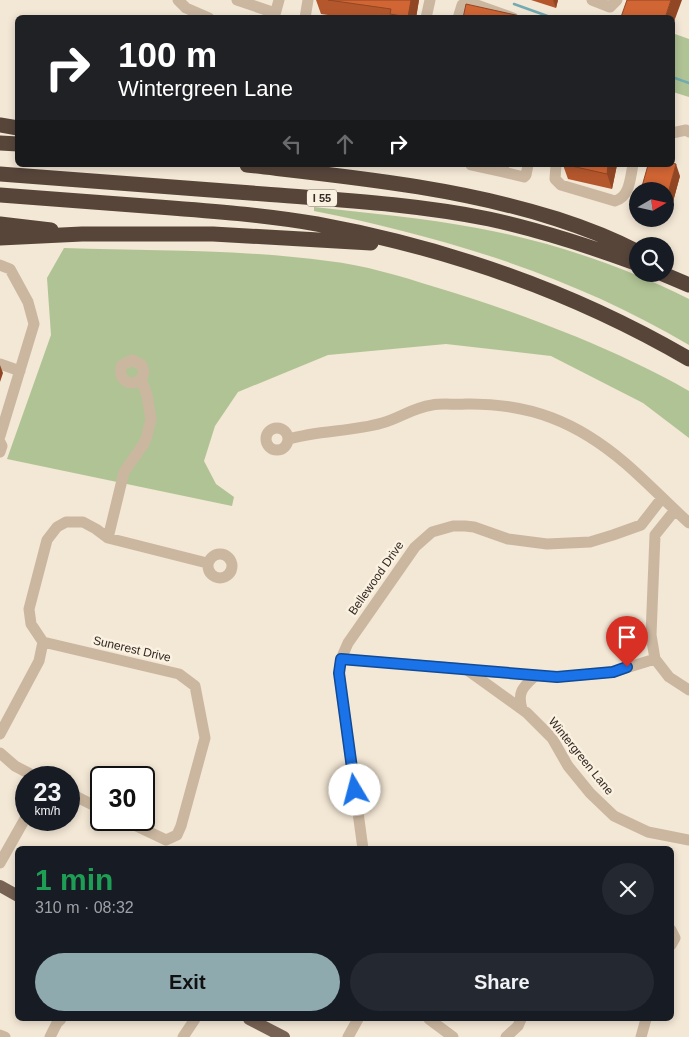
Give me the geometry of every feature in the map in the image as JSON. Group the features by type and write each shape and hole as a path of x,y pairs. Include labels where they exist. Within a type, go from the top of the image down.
{"highway":[{"path":"0,125 15,128"},
{"path":"0,143 15,144"},
{"path":"262,167 394,183 465,196 510,206 562,221 613,238 629,247"},
{"name":"I 55","path":"0,174 350,200 442,210 537,231 629,261"},
{"name":"I 55","path":"0,195 267,217 344,230 414,246 495,270 550,291 634,329 689,359"},
{"path":"0,224 82,234"},
{"path":"0,238 82,234 246,235 414,246"}],"main road":[{"path":"2,891 15,895"},
{"path":"254,1021 284,1037"}],"street":[{"path":"178,0 195,15"},
{"path":"192,0 195,15"},
{"path":"237,0 274,15 279,0"},
{"path":"306,15 308,0"},
{"path":"427,15 430,0"},
{"path":"592,0 610,7 616,0"},
{"path":"459,15 462,5 474,4 505,15"},
{"path":"675,132 688,129"},
{"path":"503,168 524,177 527,167"},
{"path":"556,167 555,179 561,185 615,201 620,200 626,194 633,167"},
{"path":"0,265 10,269 28,302 34,324 20,371 3,413 0,436"},
{"path":"0,364 20,371"},
{"path":"108,538 124,472 145,442 150,420 147,396 141,379"},
{"path":"289,439 384,423 409,410 433,404 488,404 512,407 538,413 566,423 590,436 626,463 689,522"},
{"path":"0,442 2,446 0,452"},
{"name":"Bellewood Drive","path":"363,846 339,673 341,659 348,643 415,547 432,532 454,526 474,527 508,540 547,544 590,542 640,525 662,498"},
{"path":"674,510 655,535 651,635 655,659 669,677 689,690"},
{"path":"0,734 39,660 43,642 31,624 29,609 47,540 57,527 66,522 83,522 96,528 108,538 207,563"},
{"path":"634,527 645,528 651,533 655,541"},
{"name":"Sunerest Drive","path":"43,642 179,674 195,686 205,738 181,826 177,836 166,840 147,831"},
{"path":"341,659 557,677 613,672 655,659"},
{"name":"Wintergreen Lane","path":"466,669 522,709 552,738 568,766 590,793 614,816 648,832 689,840"},
{"path":"522,709 519,694 535,676"},
{"path":"0,753 15,766"},
{"path":"0,863 18,831"},
{"path":"50,1037 58,1021"},
{"path":"182,1037 194,1021"},
{"path":"348,1037 357,1021"},
{"path":"431,1021 453,1037"},
{"path":"512,1035 520,1021"},
{"path":"641,1037 645,1021"},
{"path":"0,1035 5,1037"}],"green space":[{"path":"675,34 689,39 689,97 675,93"},
{"path":"314,207 477,228 558,247 612,265 629,272 629,282 652,282 689,299 689,345 645,320 600,299 554,279 507,262 412,233 314,211"},
{"path":"64,248 262,254 355,265 409,279 489,304 577,337 634,362 689,391 689,438 643,403 551,356 446,344 328,355 238,392 215,426 204,461 216,484 234,497 232,506 7,459 51,335 47,278"}],"building":[{"path":"328,0 411,0 408,15 390,14 391,9"},
{"path":"627,0 671,0 666,15 622,15"},
{"path":"466,4 516,15 464,15"},
{"path":"676,164 671,182 643,182 647,167 675,167"},
{"path":"576,167 608,167 607,174"}],"waterway":[{"path":"514,4 545,15"},
{"path":"675,78 689,83"}],"route":[{"path":"355,790 339,673 341,659 557,677 613,672 627,667"}]}
